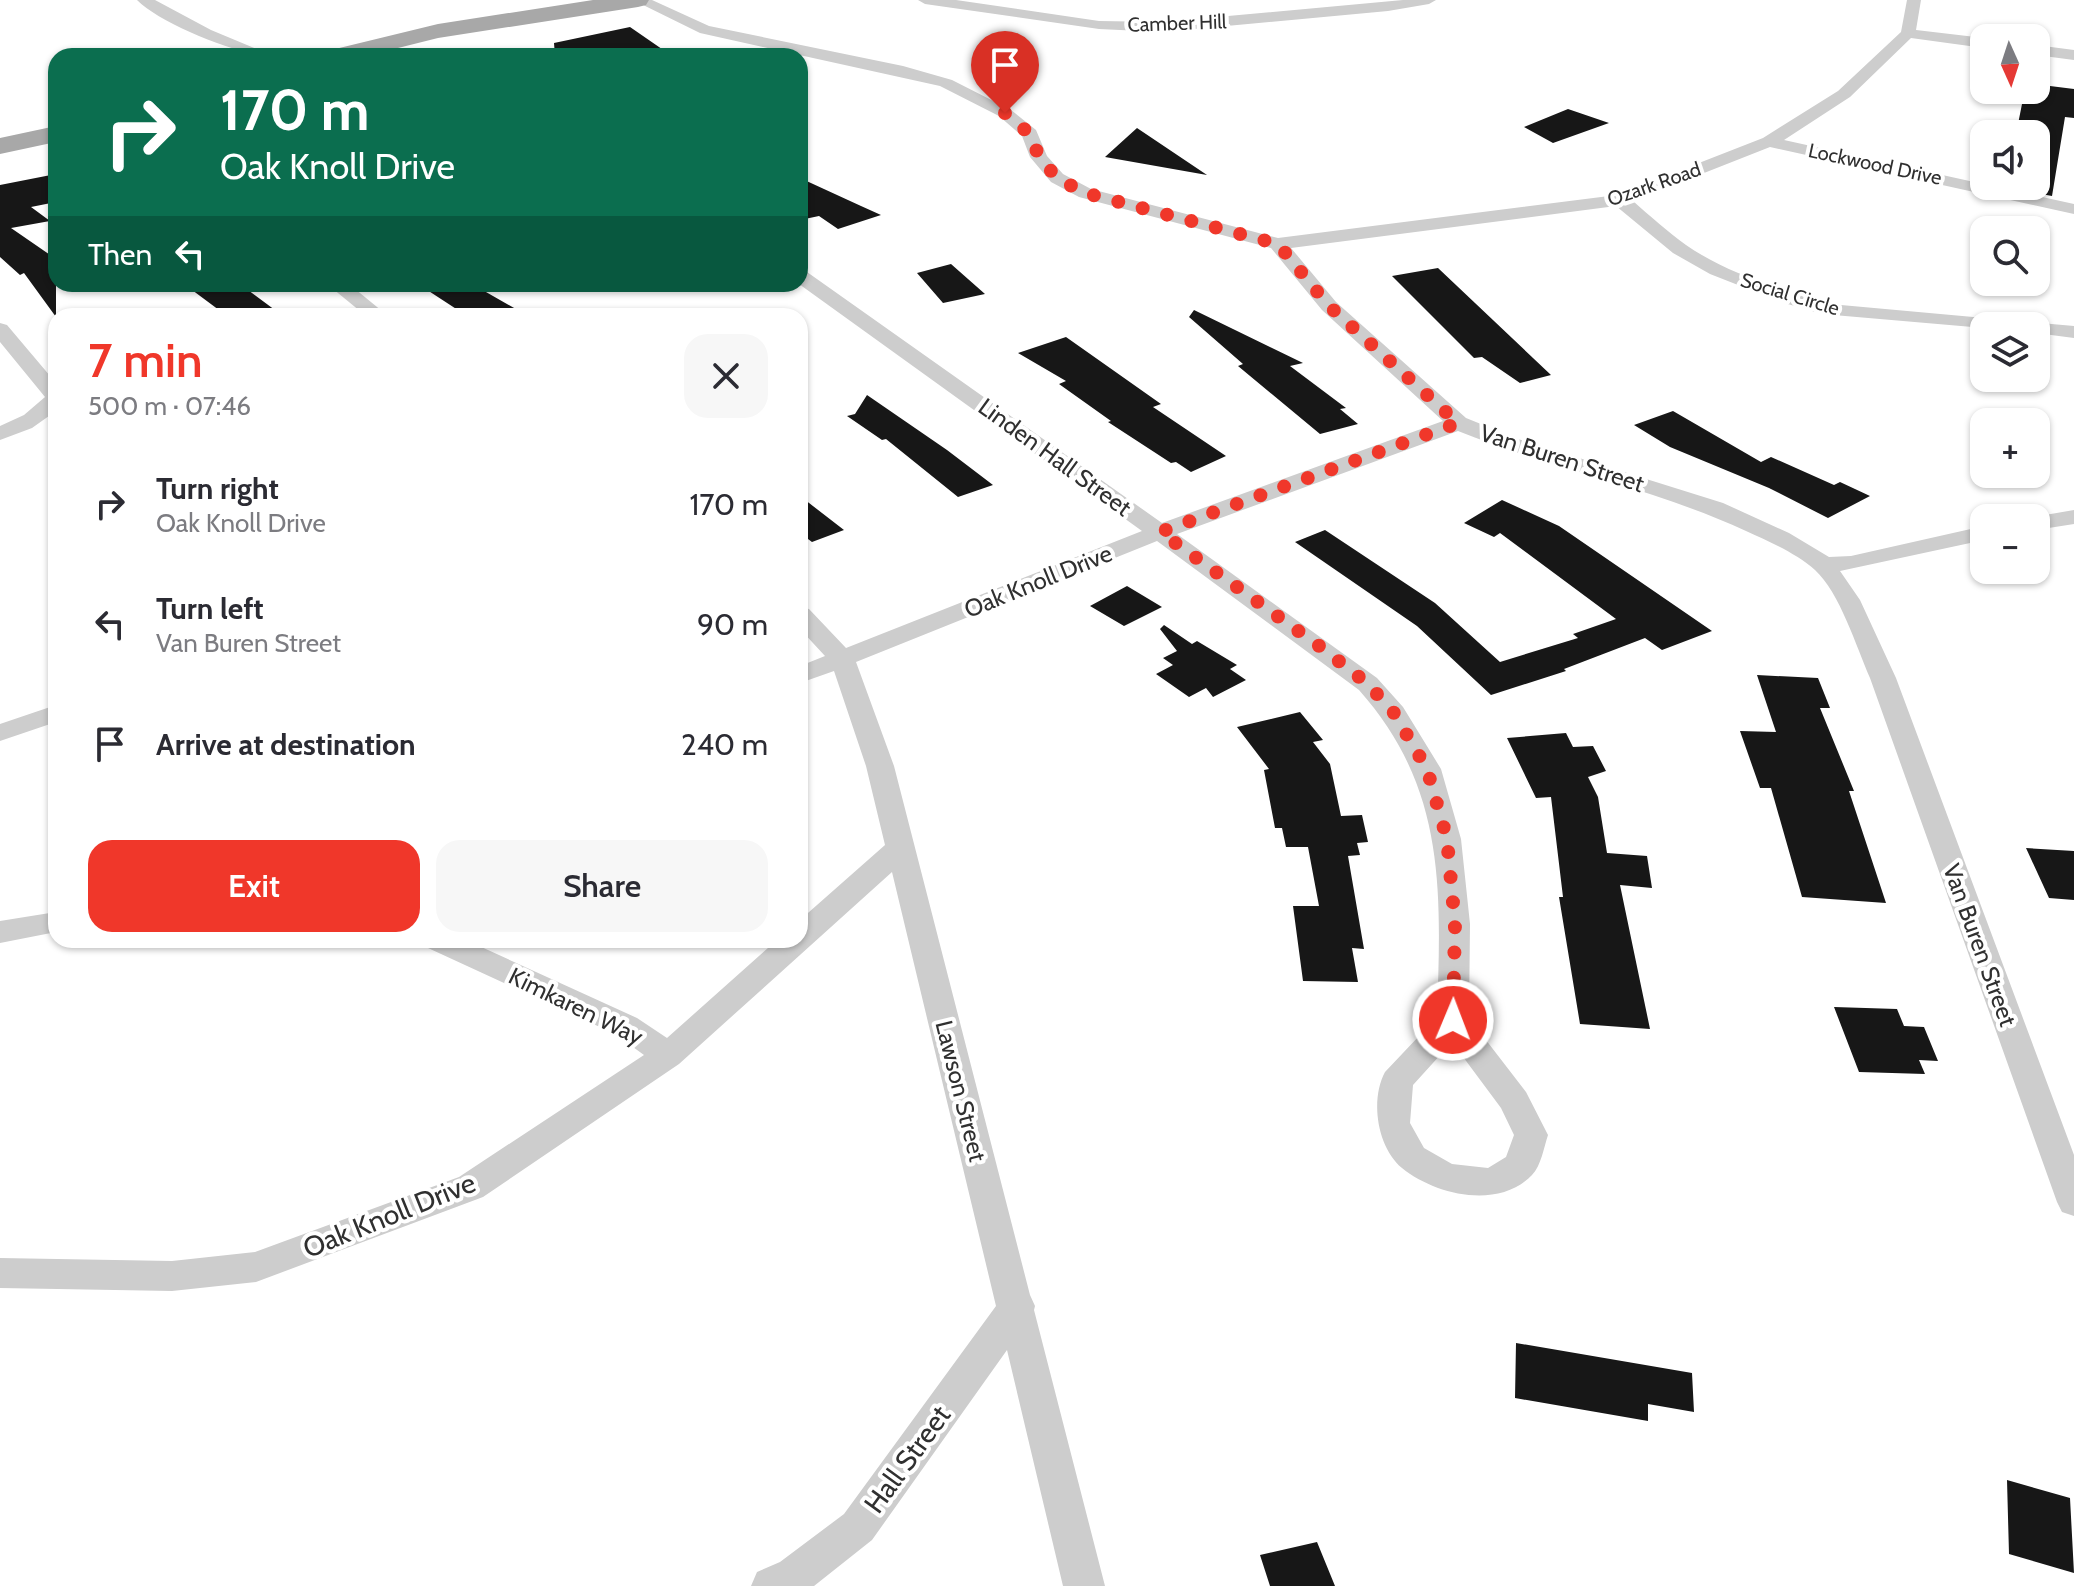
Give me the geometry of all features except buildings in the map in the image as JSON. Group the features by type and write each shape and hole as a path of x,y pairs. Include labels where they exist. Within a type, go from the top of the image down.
{"main road":[{"path":"398,48 494,20 639,0"},
{"path":"0,146 48,136"}],"street":[{"path":"144,0 206,33 244,48"},
{"path":"639,0 716,33 790,48"},
{"name":"Camber Hill","path":"925,0 1099,25 1162,27 1388,7 1429,0"},
{"path":"1914,0 1908,33 1970,41"},
{"name":"Ozark Road","path":"1278,244 1620,200 1769,142 1844,94 1908,33"},
{"path":"808,52 946,83 1005,113 1030,134 1039,157 1057,178 1085,193 1278,244"},
{"path":"2050,52 2074,55"},
{"name":"Lockwood Drive","path":"1769,142 2074,209"},
{"name":"Social Circle","path":"1620,200 1680,249 1717,270 1788,298 1829,310 1970,321"},
{"name":"Van Buren Street","path":"1278,244 1329,306 1458,423 1510,444 1715,508 1781,538 1824,565 1848,600 1883,678 2074,1202"},
{"name":"Linden Hall Street","path":"808,282 1322,648 1368,684 1394,713 1427,769 1447,839 1455,924 1453,1020"},
{"path":"347,292 368,308"},
{"name":"Social Circle","path":"2050,328 2074,332"},
{"path":"0,329 48,388"},
{"path":"0,433 27,424 48,408"},
{"name":"Oak Knoll Drive","path":"808,672 1160,532 1458,423"},
{"path":"2050,521 2074,517"},
{"path":"1824,565 1851,563 1970,536"},
{"name":"Lawson Street","path":"808,623 843,660 880,766 1017,1306 1084,1586"},
{"path":"0,733 48,716"},
{"name":"Oak Knoll Drive","path":"808,929 899,849"},
{"path":"0,932 48,923"},
{"name":"Kimkaren Way","path":"456,948 626,1026 668,1055"},
{"name":"Oak Knoll Drive","path":"0,1273 172,1276 256,1267 471,1187 668,1055 787,948"},
{"path":"1453,1020 1514,1101 1531,1135 1520,1165 1493,1182 1446,1177 1412,1157 1393,1124 1397,1081 1453,1020"},
{"name":"Hall Street","path":"772,1586 795,1576 858,1527 1017,1306"}],"route":[{"path":"1005,113 1030,134 1039,157 1057,178 1085,193 1278,244 1329,306 1458,423 1160,532 1322,648 1368,684 1394,713 1427,769 1447,839 1455,924 1453,1020"}]}
